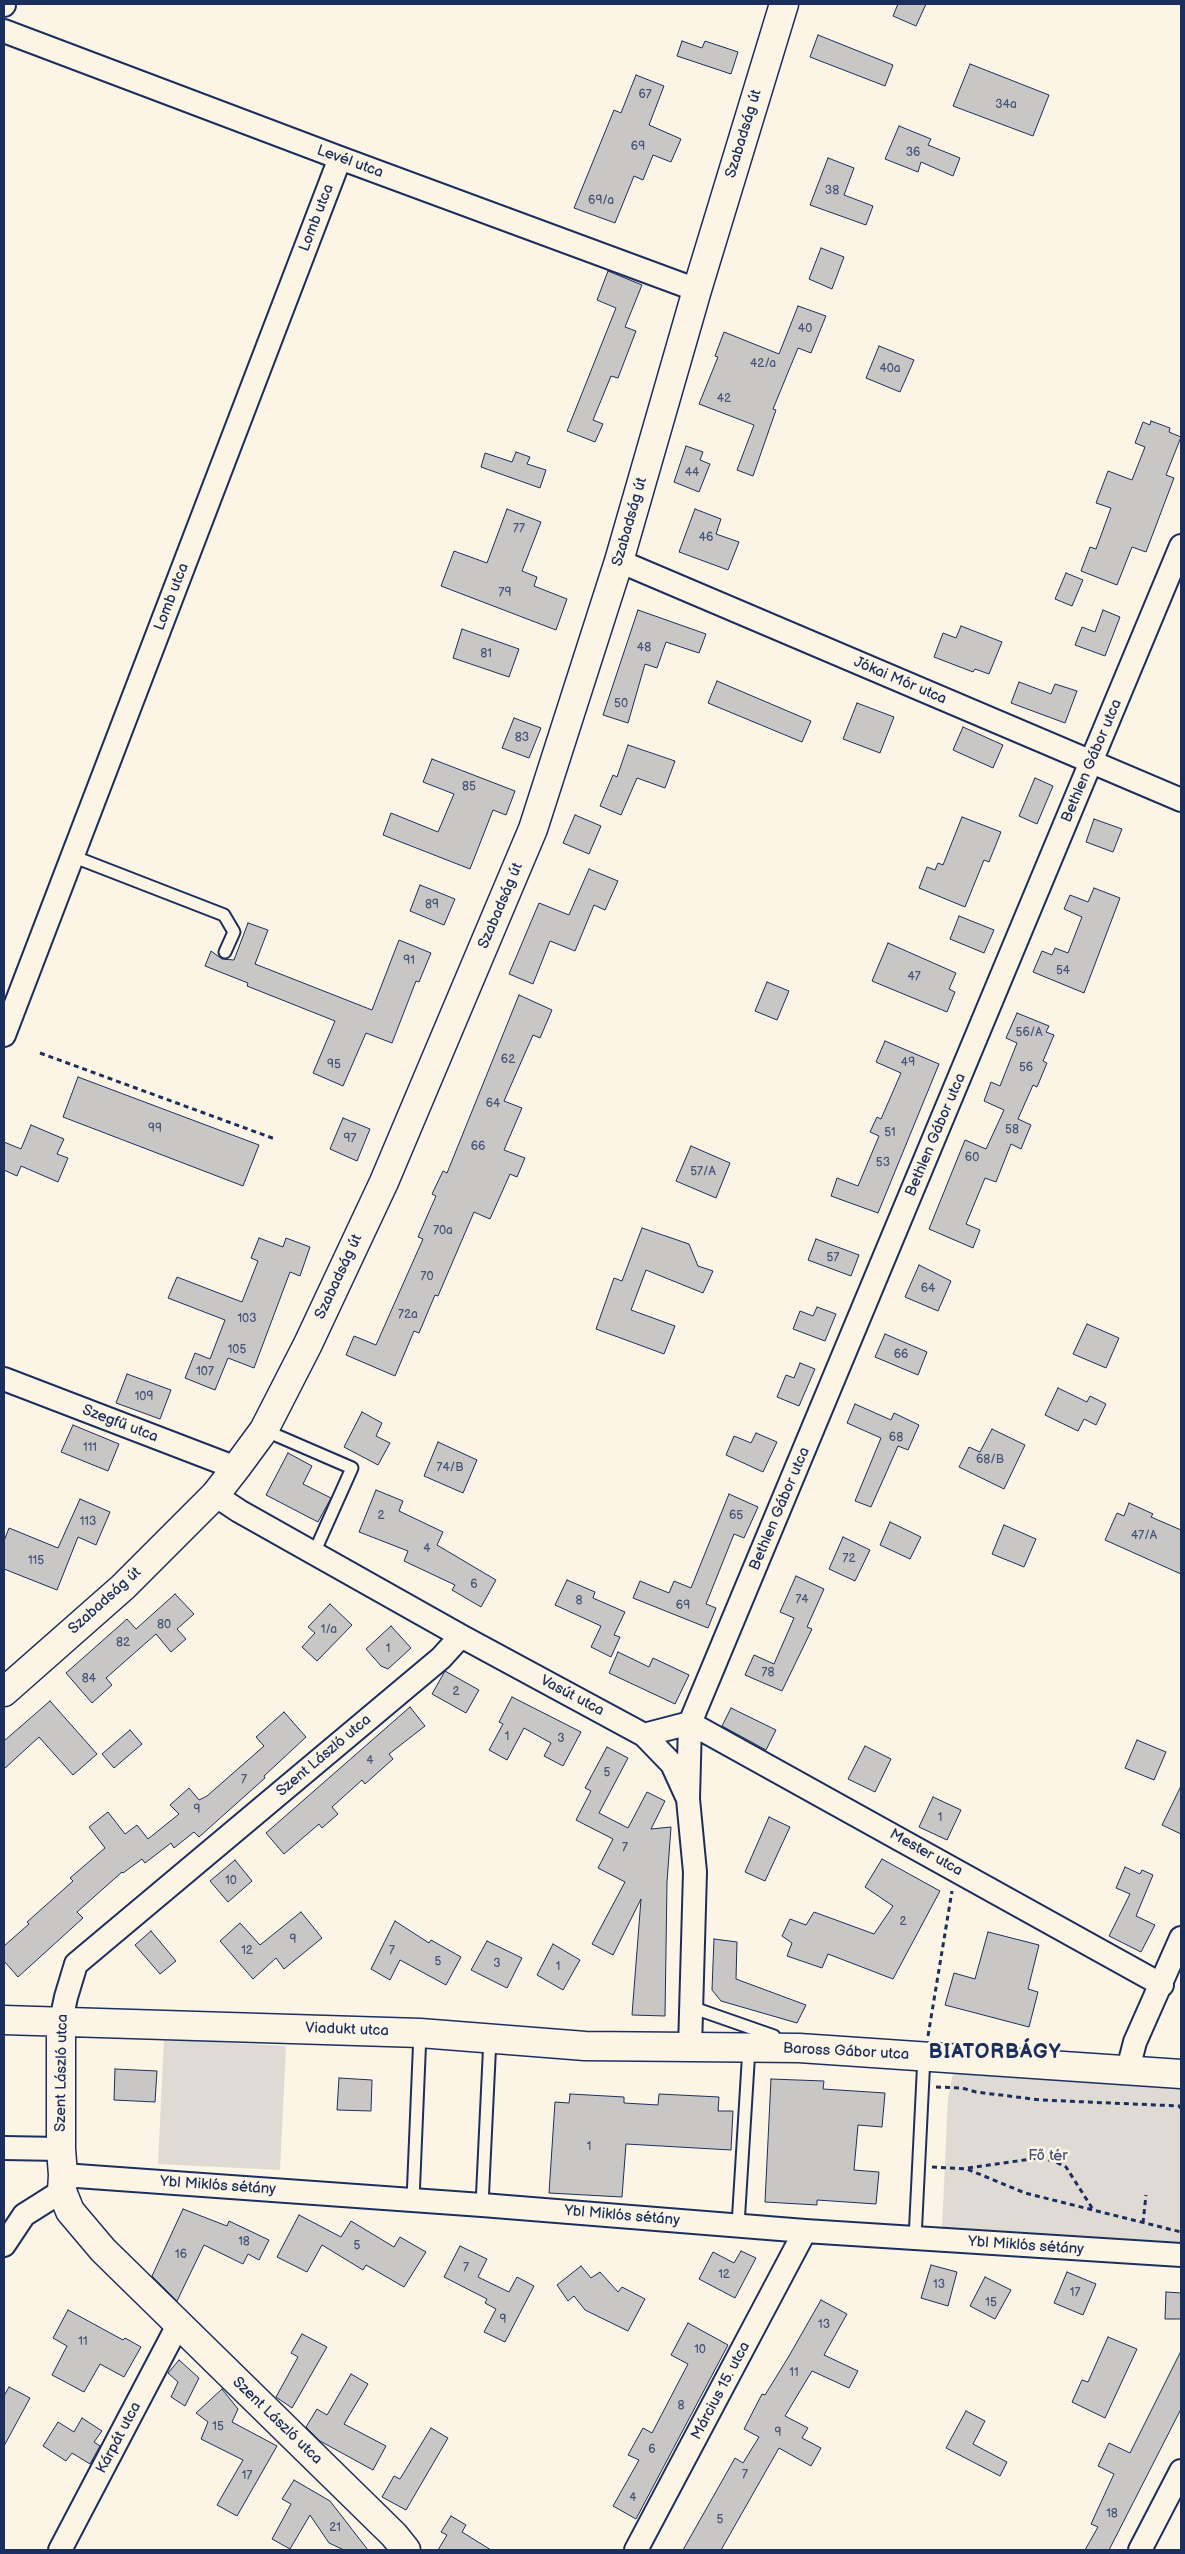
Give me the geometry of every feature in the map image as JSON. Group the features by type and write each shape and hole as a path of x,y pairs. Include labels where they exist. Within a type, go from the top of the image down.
{"main road":[{"name":"Szabadság út","path":"4,1692 123,1587 215,1495 264,1430 308,1344 405,1135 533,828 618,562 697,290 784,4"},
{"name":"Viadukt utca","path":"4,2020 420,2033 585,2046 690,2048"},
{"name":"Szent László utca","path":"61,2021 62,2171 70,2211 103,2250 394,2535 406,2550"},
{"name":"Baross Gábor utca","path":"690,2048 760,2048 924,2056 1181,2074"}],"street":[{"name":"Levél utca","path":"4,31 697,290"},
{"name":"Lomb utca","path":"4,1035 340,158"},
{"name":"Bethlen Gábor utca","path":"688,1799 690,1724 1181,546"},
{"name":"Jókai Mór utca","path":"618,562 1181,800"},
{"name":"Szegfű utca","path":"4,1379 236,1468"},
{"name":"Vasút utca","path":"215,1495 461,1636 644,1735 672,1764 688,1799 695,1872 690,2048"},
{"name":"Szent László utca","path":"61,2021 76,1964 441,1658 461,1636"},
{"path":"644,1735 690,1724"},
{"name":"Mester utca","path":"690,1724 1162,1985"},
{"path":"1128,2069 1136,2042 1181,1938"},
{"name":"Ybl Miklós sétány","path":"4,2148 62,2171 738,2226 1181,2255"},
{"path":"4,2245 24,2214 62,2171"},
{"name":"Március 15. utca","path":"636,2550 805,2231"},
{"name":"Kárpát utca","path":"60,2550 178,2325"},
{"path":"1140,2550 1181,2471"}],"lane":[{"path":"72,856 224,916 234,932 225,952"},
{"path":"264,1430 352,1468 314,1553"},
{"path":"691,2007 774,2036 760,2048 738,2226"},
{"path":"413,2200 420,2033"},
{"path":"482,2205 490,2038"},
{"path":"915,2239 924,2056"}],"path":[{"path":"40,1053 275,1139"},
{"path":"924,2056 956,1870"},
{"path":"923,2087 962,2088 976,2092 1041,2100 1180,2106 1181,2111"},
{"path":"919,2167 967,2168 1038,2158 1054,2160 1066,2167 1094,2212"},
{"path":"967,2168 1024,2193 1181,2233"},
{"path":"1143,2223 1146,2196"}],"green space":[{"path":"164,2039 286,2046 280,2170 158,2164"},
{"name":"Fő tér","path":"953,2073 1181,2087 1181,2242 942,2228 948,2098"}],"building":[{"path":"898,4 926,4 916,26 893,16"},
{"path":"818,35 893,65 885,86 810,57"},
{"path":"682,41 702,48 705,41 738,52 731,74 677,56"},
{"path":"970,64 1049,95 1033,136 953,106"},
{"path":"636,75 664,86 649,125 681,139 671,162 653,155 643,180 634,176 615,223 574,208 614,110 621,113"},
{"path":"899,126 931,139 928,145 960,158 953,176 921,162 918,172 885,159"},
{"path":"828,158 854,168 844,195 873,206 866,225 810,205"},
{"path":"821,248 844,257 832,289 809,279"},
{"path":"608,271 642,285 625,327 636,331 618,378 611,376 593,420 603,424 595,442 567,431 616,308 597,300"},
{"path":"798,306 826,316 811,353 798,348 773,409 776,410 753,476 737,470 754,425 699,404 718,357 715,356 724,332 779,354"},
{"path":"879,346 914,360 900,392 866,378"},
{"path":"1151,421 1170,428 1169,432 1181,437 1166,475 1174,478 1146,552 1132,547 1117,585 1081,571 1090,547 1096,549 1111,508 1096,503 1108,471 1132,480 1145,447 1135,443 1143,422 1150,425"},
{"path":"686,446 703,452 700,460 710,464 699,492 674,482"},
{"path":"516,452 530,457 527,464 546,470 540,488 481,467 485,453 512,462"},
{"path":"507,509 541,522 522,571 537,577 534,586 567,599 556,630 441,586 454,551 487,563"},
{"path":"695,509 721,519 716,534 739,542 728,570 679,552"},
{"path":"1066,573 1083,580 1072,606 1055,599"},
{"path":"638,610 706,634 699,653 666,642 657,668 645,664 628,723 603,715"},
{"path":"1103,610 1120,617 1105,656 1075,645 1082,627 1095,632"},
{"path":"961,626 1002,642 989,674 975,669 973,672 934,657 943,633 956,638"},
{"path":"462,629 519,649 509,677 453,658"},
{"path":"717,681 811,721 802,742 708,703"},
{"path":"1019,682 1051,694 1055,684 1077,691 1065,723 1011,703"},
{"path":"857,703 894,717 880,753 843,739"},
{"path":"514,718 541,728 529,758 502,748"},
{"path":"963,727 1003,745 993,768 953,750"},
{"path":"628,745 675,761 665,788 637,778 621,815 600,806 613,775 617,777"},
{"path":"432,759 515,791 506,815 493,810 470,869 383,835 391,813 438,832 454,794 423,782"},
{"path":"1035,778 1053,786 1037,824 1019,816"},
{"path":"575,815 601,826 589,854 563,843"},
{"path":"962,817 1001,832 989,862 984,860 965,907 919,888 927,867 935,870 938,863 943,865"},
{"path":"1094,819 1122,829 1113,852 1086,842"},
{"path":"589,869 618,881 605,910 594,905 575,951 550,941 533,984 509,974 539,903 569,915"},
{"path":"420,885 455,899 444,925 410,911"},
{"path":"1094,888 1120,898 1084,993 1033,972 1042,951 1052,955 1055,948 1068,953 1082,917 1064,909 1070,895 1088,902"},
{"path":"959,916 994,930 984,953 950,939"},
{"path":"248,923 268,930 255,964 372,1010 399,940 431,953 419,982 416,981 392,1043 366,1033 343,1086 313,1073 335,1021 247,986 248,983 205,966 211,951 222,959 234,960"},
{"path":"888,943 956,973 949,989 955,992 947,1012 872,981"},
{"path":"767,982 789,991 777,1020 755,1011"},
{"path":"519,995 552,1010 540,1038 533,1035 504,1101 522,1108 504,1150 525,1158 517,1177 510,1174 490,1219 474,1212 438,1296 435,1295 419,1333 414,1331 395,1376 346,1355 354,1336 376,1345 423,1239 418,1237 436,1196 432,1194 443,1171 447,1173"},
{"path":"1017,1013 1049,1026 1046,1032 1054,1035 1043,1061 1047,1063 1037,1087 1033,1085 1018,1119 1031,1125 1021,1149 1011,1144 996,1182 985,1178 966,1224 980,1230 973,1248 929,1229 965,1140 986,1149 1004,1110 984,1101 991,1082 1000,1086 1017,1043 1006,1038"},
{"path":"885,1041 939,1064 878,1213 831,1196 837,1178 858,1186 879,1136 870,1132 877,1117 881,1119 901,1073 876,1062"},
{"path":"78,1077 259,1145 243,1186 63,1117"},
{"path":"343,1118 370,1129 357,1161 330,1149"},
{"path":"31,1125 64,1139 57,1154 68,1158 58,1182 21,1166 17,1176 4,1170 4,1142 21,1149"},
{"path":"691,1146 730,1163 716,1198 676,1181"},
{"path":"642,1228 689,1244 698,1266 713,1271 703,1293 646,1270 631,1310 675,1326 664,1354 596,1329 614,1278 622,1281"},
{"path":"259,1238 283,1247 286,1238 310,1247 300,1276 290,1272 254,1368 228,1358 215,1390 185,1378 195,1353 210,1359 225,1320 168,1298 177,1277 242,1302 258,1261 251,1258"},
{"path":"816,1239 859,1255 851,1276 808,1260"},
{"path":"919,1265 951,1281 938,1311 905,1297"},
{"path":"817,1307 836,1314 825,1341 793,1329 800,1311 813,1316"},
{"path":"1087,1324 1119,1338 1106,1368 1073,1354"},
{"path":"885,1334 927,1352 918,1375 875,1357"},
{"path":"800,1363 815,1369 799,1406 777,1397 786,1375 794,1378"},
{"path":"127,1374 171,1390 160,1419 116,1403"},
{"path":"1058,1388 1087,1402 1090,1396 1106,1404 1096,1425 1084,1419 1078,1431 1045,1415"},
{"path":"855,1404 891,1420 894,1413 919,1425 908,1450 898,1446 871,1507 855,1501 881,1438 847,1423"},
{"path":"362,1412 382,1423 376,1436 390,1443 378,1465 344,1447"},
{"path":"73,1425 119,1444 108,1471 61,1452"},
{"path":"992,1429 1025,1445 1004,1489 959,1467 969,1447 980,1452"},
{"path":"756,1433 777,1442 763,1472 726,1455 734,1436 751,1443"},
{"path":"438,1442 477,1460 463,1493 424,1476"},
{"path":"288,1453 312,1466 303,1484 331,1498 318,1522 266,1495"},
{"path":"376,1490 403,1501 399,1511 443,1532 437,1545 496,1580 481,1607 452,1590 455,1585 404,1561 408,1551 359,1532"},
{"path":"729,1494 758,1507 744,1538 734,1534 706,1604 716,1608 708,1628 633,1598 640,1581 669,1593 674,1581 691,1588"},
{"path":"80,1499 110,1512 96,1545 78,1537 57,1590 4,1569 4,1541 9,1528 58,1548"},
{"path":"1129,1503 1153,1514 1151,1517 1181,1530 1181,1574 1105,1540 1117,1513 1124,1516"},
{"path":"890,1522 921,1537 910,1559 880,1545"},
{"path":"1004,1525 1036,1539 1024,1567 992,1554"},
{"path":"843,1537 870,1550 855,1581 829,1569"},
{"path":"796,1576 824,1589 807,1627 812,1629 782,1691 745,1675 754,1655 774,1664 794,1618 780,1612"},
{"path":"567,1580 595,1592 593,1598 625,1612 614,1635 620,1637 611,1657 591,1647 601,1626 555,1605"},
{"path":"175,1594 194,1614 177,1629 186,1639 171,1652 156,1634 106,1678 112,1685 92,1703 66,1673 127,1619 136,1629"},
{"path":"330,1604 352,1625 317,1661 302,1647 315,1633 308,1627"},
{"path":"391,1626 411,1648 388,1669 381,1666 366,1649"},
{"path":"618,1652 649,1667 653,1658 689,1675 675,1704 609,1673"},
{"path":"445,1671 479,1690 466,1713 432,1694"},
{"path":"512,1697 581,1732 563,1766 544,1756 551,1743 524,1728 507,1760 489,1750 503,1724 499,1722"},
{"path":"50,1701 97,1754 73,1775 39,1737 4,1769 4,1741"},
{"path":"410,1707 425,1726 389,1754 393,1759 365,1784 362,1780 332,1807 338,1814 322,1828 319,1824 284,1854 266,1833"},
{"path":"731,1708 776,1730 766,1750 722,1726"},
{"path":"284,1712 306,1737 264,1776 265,1778 199,1837 194,1832 174,1848 171,1843 145,1863 142,1859 122,1872 77,1912 83,1918 18,1977 4,1961 4,1946 29,1924 27,1922 73,1881 70,1878 105,1848 89,1827 108,1812 125,1834 137,1825 148,1839 179,1814 170,1805 189,1788 199,1800 207,1796 264,1746 256,1737"},
{"path":"130,1730 142,1744 114,1768 102,1754"},
{"path":"1137,1740 1166,1752 1154,1780 1125,1768"},
{"path":"865,1746 891,1759 875,1792 848,1779"},
{"path":"607,1747 628,1758 599,1813 628,1828 647,1792 665,1801 651,1829 671,1827 667,1882 665,2016 632,2015 641,1899 613,1955 592,1944 625,1882 598,1868 613,1839 576,1820 591,1791 585,1788"},
{"path":"1181,1786 1181,1834 1162,1825"},
{"path":"933,1797 961,1810 947,1840 919,1827"},
{"path":"769,1817 790,1827 765,1881 745,1872"},
{"path":"882,1859 940,1891 893,1979 828,1954 822,1968 787,1956 792,1943 782,1936 790,1919 806,1925 814,1912 874,1934 893,1906 865,1887"},
{"path":"235,1860 252,1881 228,1902 210,1881"},
{"path":"1125,1867 1140,1874 1142,1870 1153,1875 1136,1916 1155,1925 1141,1952 1109,1936 1130,1894 1116,1888"},
{"path":"301,1912 322,1938 284,1969 276,1958 253,1979 220,1941 240,1923 260,1945"},
{"path":"395,1921 429,1943 431,1940 461,1957 446,1985 400,1960 390,1980 371,1969"},
{"path":"151,1931 176,1961 160,1974 135,1945"},
{"path":"988,1932 1039,1945 1028,1989 1038,1992 1029,2027 945,2005 954,1973 975,1979"},
{"path":"714,1939 737,1942 736,1979 806,2005 797,2023 721,2001 712,1990"},
{"path":"487,1941 522,1958 507,1988 471,1970"},
{"path":"553,1944 580,1960 563,1990 537,1975"},
{"path":"115,2069 157,2071 155,2102 114,2100"},
{"path":"339,2078 372,2080 371,2111 337,2110"},
{"path":"771,2079 824,2081 823,2089 885,2093 882,2127 858,2125 854,2170 879,2172 876,2204 817,2200 817,2205 765,2202"},
{"path":"570,2094 624,2097 624,2103 658,2105 659,2094 719,2097 718,2111 733,2111 731,2150 626,2144 622,2197 549,2193 555,2102 569,2103"},
{"path":"183,2209 227,2226 229,2221 269,2240 259,2260 248,2254 243,2264 204,2245 177,2301 152,2276"},
{"path":"299,2215 341,2237 351,2221 394,2247 400,2237 426,2252 404,2287 366,2265 363,2270 322,2245 307,2272 277,2257"},
{"path":"460,2246 487,2259 478,2277 509,2292 517,2277 534,2286 505,2342 484,2332 496,2309 485,2303 487,2299 444,2277"},
{"path":"741,2251 756,2258 735,2298 699,2279 713,2252 734,2263"},
{"path":"931,2265 957,2272 948,2306 921,2298"},
{"path":"581,2266 591,2278 600,2272 618,2292 622,2287 645,2299 628,2331 585,2310 574,2296 568,2301 557,2285"},
{"path":"1067,2272 1096,2284 1083,2315 1054,2303"},
{"path":"985,2277 1011,2290 995,2319 970,2306"},
{"path":"1166,2292 1181,2293 1181,2319 1165,2319"},
{"path":"821,2300 847,2314 824,2355 858,2371 849,2388 812,2371 785,2416 808,2428 802,2438 821,2448 811,2466 779,2448 721,2550 683,2550 735,2458 743,2463 759,2437 744,2429 762,2394 765,2395"},
{"path":"68,2310 123,2340 125,2338 141,2347 124,2377 100,2364 84,2392 52,2375 67,2346 53,2338"},
{"path":"688,2323 728,2345 636,2519 613,2506 639,2460 628,2455 643,2428 652,2433 688,2364 671,2355"},
{"path":"302,2334 327,2347 292,2408 276,2397 298,2357 291,2353"},
{"path":"1108,2337 1137,2349 1105,2418 1072,2402 1082,2380 1088,2382"},
{"path":"1181,2351 1181,2409 1109,2550 1085,2550 1098,2527 1091,2524 1114,2474 1098,2466 1109,2443 1130,2453"},
{"path":"179,2360 199,2378 185,2406 171,2397 178,2382 168,2373"},
{"path":"351,2374 368,2384 344,2424 386,2446 373,2470 320,2441 306,2427 317,2409 327,2415"},
{"path":"9,2387 30,2398 4,2446 4,2396"},
{"path":"222,2389 238,2409 232,2422 277,2446 237,2516 217,2505 243,2460 201,2439 208,2422 196,2413"},
{"path":"966,2411 985,2421 973,2444 1007,2462 1000,2476 946,2448"},
{"path":"82,2418 102,2431 94,2442 100,2446 90,2464 72,2453 66,2461 43,2446 58,2422 74,2432"},
{"path":"431,2428 448,2438 406,2510 382,2497 394,2476 400,2479"},
{"path":"294,2480 330,2501 368,2550 344,2550 329,2543 310,2515 290,2549 272,2539 291,2504 282,2499"},
{"path":"451,2516 466,2525 462,2532 491,2550 438,2550 447,2535 441,2532"}],"district":[{"name":"BIATORBÁGY","path":"995,2053"}]}
